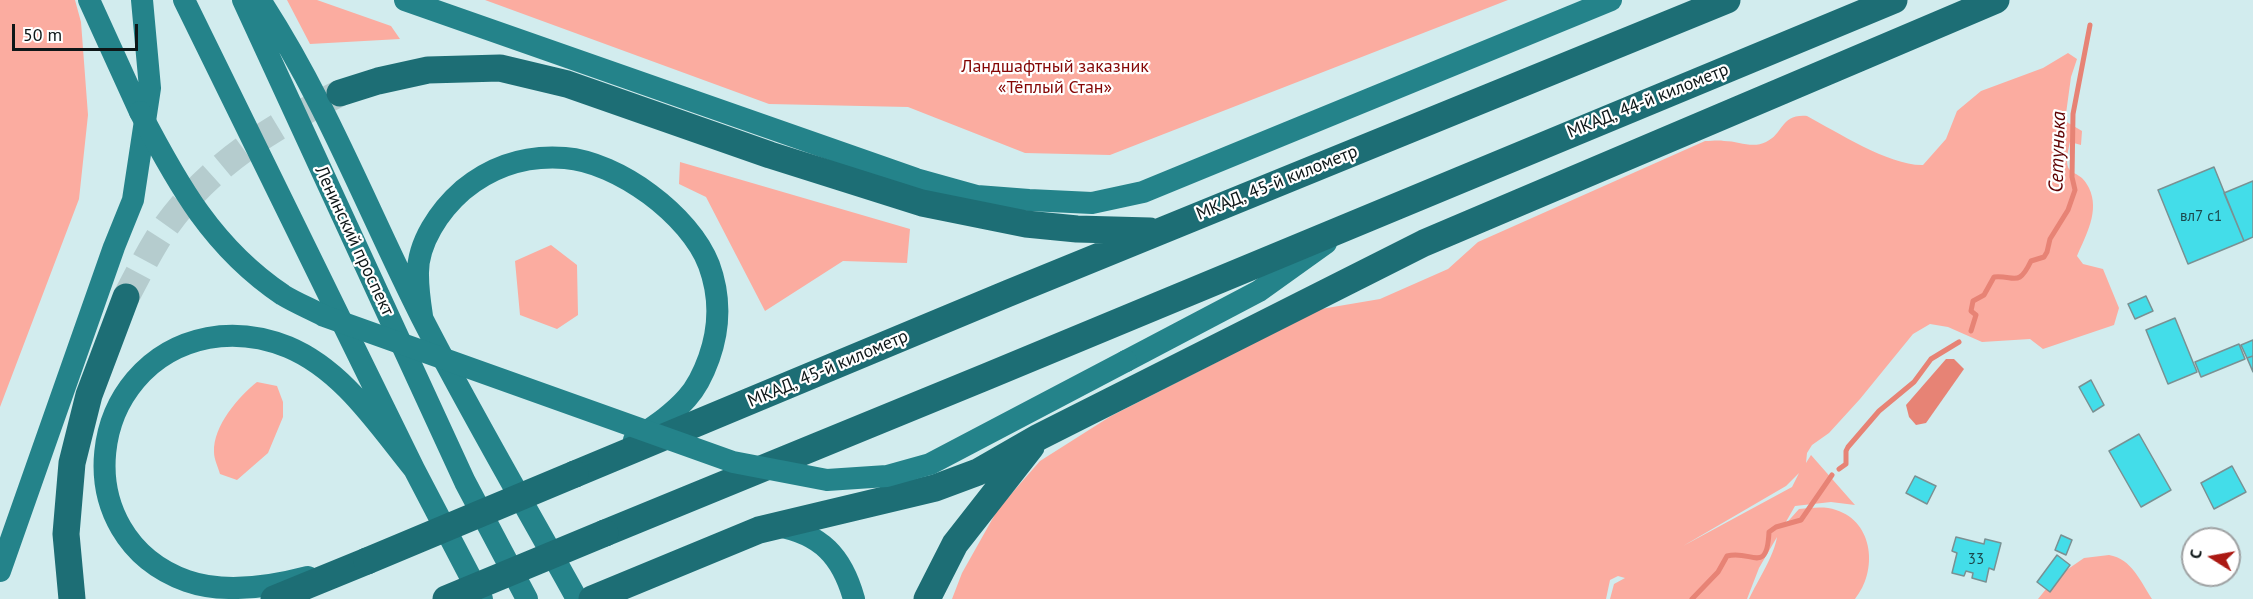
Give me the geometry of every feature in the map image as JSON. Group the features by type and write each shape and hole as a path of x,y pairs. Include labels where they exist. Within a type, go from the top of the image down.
{"highway":[{"name":"МКАД, 45-й километр","path":"274,599 1160,231 1727,0"},
{"name":"МКАД, 44-й километр","path":"1354,223 1894,0"},
{"path":"592,599 759,530 935,488 978,472 1039,437 1433,239 1996,0"},
{"path":"340,93 378,81 428,70 500,68 567,84 771,155 922,203 1026,224 1077,229 1160,231"},
{"path":"446,599 1354,223"},
{"path":"72,599 66,534 72,463 89,395 126,297"},
{"path":"927,599 955,544 1039,437"}],"main road":[{"path":"90,0 140,112 180,186 203,221 242,262 284,296 324,316 733,462 826,480 887,476 930,464 1259,291 1354,223"},
{"path":"0,571 114,247 133,200 150,88 142,0"},
{"path":"184,0 414,469 482,599"},
{"name":"Ленинский проспект","path":"243,0 465,482 526,599"},
{"path":"260,0 289,46 349,163 422,316 576,599"},
{"path":"405,0 916,178 977,196 1092,203 1143,192 1611,0"},
{"path":"422,316 417,273 427,234 449,202 476,180 505,165 535,158 566,158 597,166 627,179 654,196 667,208 695,240 708,263 715,286 718,317 714,345 704,372 689,396 665,419 631,443 577,473"},
{"path":"364,562 298,579 254,587 218,587 187,581 155,566 132,546 116,522 106,494 104,465 108,433 119,403 137,376 160,356 192,341 227,335 257,338 289,347 346,386 414,469"},
{"path":"777,526 796,529 818,539 836,559 854,599"}],"green space":[{"path":"0,0 75,0 81,22 88,115 79,199 0,407"},
{"path":"287,0 317,0 391,26 400,39 310,44"},
{"name":"Ландшафтный заказник «Тёплый Стан»","path":"485,0 1508,0 1110,155 1025,153 908,107 769,104"},
{"path":"2068,53 2077,59 2071,77 2065,121 2082,131 2081,145 2070,142 2067,163 2072,171 2085,181 2093,205 2088,231 2077,256 2083,264 2103,269 2119,308 2114,325 2043,349 2030,339 1982,342 1948,327 1930,324 1913,334 1860,399 1829,433 1812,445 1807,453 1806,463 1811,455 1855,505 1831,502 1795,506 1783,527 1799,509 1818,508 1836,510 1849,516 1858,525 1865,536 1869,562 1867,575 1855,599 1749,599 1769,560 1777,537 1759,568 1747,599 1610,599 1614,584 1625,578 1618,576 1610,580 1606,599 952,599 962,573 998,509 1040,461 1111,416 1321,309 1380,299 1448,269 1478,242 1705,141 1761,144 1772,139 1787,121 1798,116 1807,116 1848,139 1895,160 1923,165 1946,139 1957,111 1981,91 2043,68","holes":["1799,473 1792,487 1683,546 1786,486"]},
{"path":"680,162 910,229 907,263 843,261 765,311 706,197 679,184"},
{"path":"551,245 577,265 578,315 557,329 520,315 515,261"},
{"path":"257,382 277,386 283,402 283,417 268,453 237,480 220,474 214,455 215,442 228,412"},
{"path":"2109,555 2117,557 2130,566 2152,599 2038,599 2055,578 2084,558"}],"shaded area":[{"path":"1946,359 1954,359 1964,369 1926,423 1916,425 1909,417 1906,405"}],"building":[{"path":"2214,167 2244,241 2188,264 2158,190"},
{"path":"2253,181 2253,237 2244,241 2224,193"},
{"path":"2146,296 2153,311 2135,319 2128,304"},
{"path":"2175,318 2197,372 2168,384 2146,330"},
{"path":"2253,340 2253,356 2247,358 2241,345"},
{"path":"2239,344 2245,359 2201,377 2195,362"},
{"path":"2253,356 2253,372 2247,358"},
{"path":"2091,380 2104,405 2093,412 2079,387"},
{"path":"2139,434 2171,490 2141,507 2109,451"},
{"path":"2232,466 2246,492 2214,509 2201,483"},
{"path":"1915,476 1936,486 1927,504 1906,493"},
{"path":"2061,535 2072,540 2066,555 2055,550"},
{"path":"1956,537 1984,544 1985,539 2001,543 1994,570 1989,568 1986,582 1972,578 1973,573 1966,571 1964,576 1952,573 1957,553 1952,551"},
{"path":"2057,555 2070,565 2050,592 2037,582"}],"waterway":[{"name":"Сетунька","path":"1971,331 1976,315 1971,311 1973,301 1984,295 1994,277 2019,277 2023,275 2031,261 2044,257 2050,239 2068,210 2075,190 2072,177 2073,114 2090,25"},
{"name":"Сетунька","path":"1839,469 1846,464 1848,447 1879,411 1914,382 1931,359 1959,342"},
{"name":"Сетунька","path":"1692,599 1718,572 1727,556 1761,557 1768,545 1769,532 1776,527 1801,520 1832,475"}],"tunnel":[{"path":"126,297 157,240 175,215 215,172 287,121 340,93"}]}
